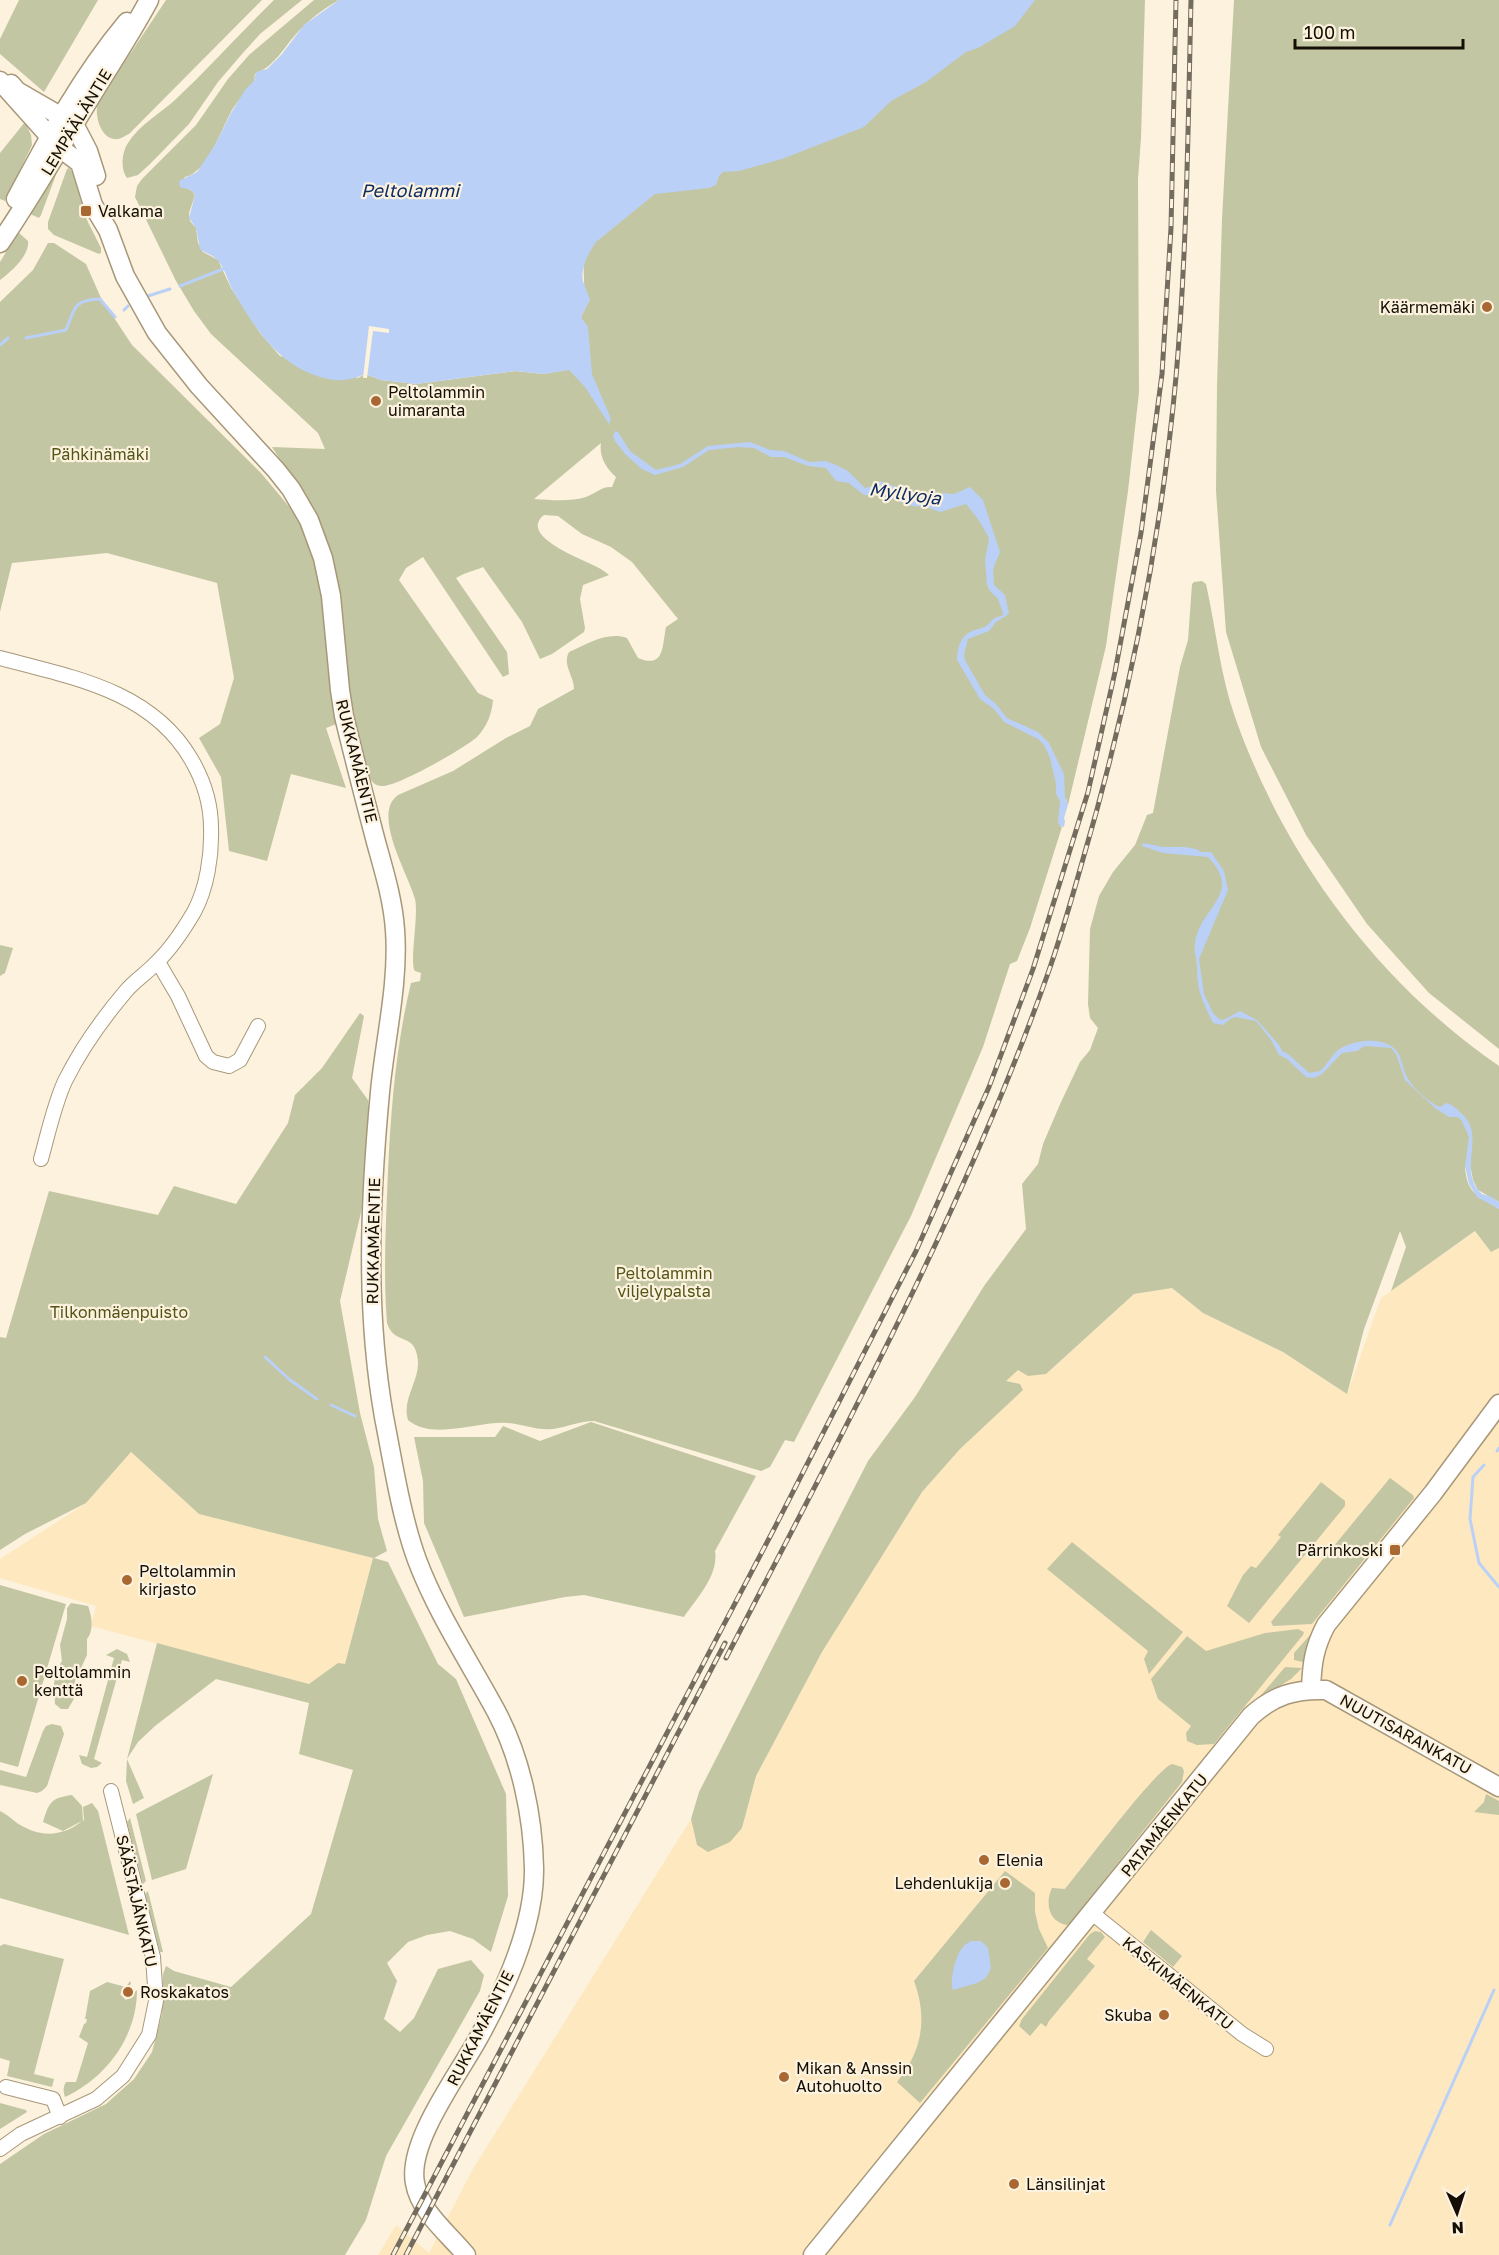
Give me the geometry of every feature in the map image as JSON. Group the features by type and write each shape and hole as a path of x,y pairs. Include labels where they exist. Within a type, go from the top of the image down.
{"main road":[{"name":"LEMPÄÄLÄNTIE","path":"0,228 67,120 133,31 147,0"},
{"path":"0,76 8,80 17,91 67,120"},
{"name":"RUKKAMÄENTIE","path":"0,81 54,142 80,163 93,205 108,230 126,276 157,333 199,386 291,489 309,520 323,558 331,596 344,716 390,892 395,930 394,976 378,1119 370,1256 378,1380 403,1508 416,1558 438,1607 497,1714 509,1741 523,1787 534,1867 531,1910 523,1938 501,1994 481,2035 431,2121 415,2155 414,2178 419,2198 425,2209 466,2255"},
{"name":"RUKKAMÄENTIE","path":"67,120 93,166 108,230"},
{"name":"LEMPÄÄLÄNTIE","path":"0,243 54,142"},
{"path":"1311,1689 1312,1665 1317,1643 1326,1625 1433,1493 1499,1404"},
{"name":"NUUTISARANKATU","path":"1311,1689 1326,1690 1334,1694 1499,1787"},
{"name":"PATAMÄENKATU","path":"813,2255 1251,1716 1264,1704 1280,1695 1311,1689"}],"street":[{"path":"0,658 99,685 135,703 164,723 176,736 199,772 211,812 211,838 206,877 195,911 158,962 128,988 105,1016 88,1043 61,1092 40,1159"},
{"path":"158,962 178,996 206,1056 213,1062 229,1066 240,1060 258,1026"},
{"name":"SÄÄSTÄJÄNKATU","path":"0,2149 21,2134 96,2098 123,2076 149,2035 155,2014 156,1989 153,1957 111,1791"},
{"name":"KASKIMÄENKATU","path":"1092,1913 1242,2034 1266,2049"},
{"path":"6,2087 53,2099 60,2116"}],"shaded area":[{"path":"1476,1231 1491,1252 1499,1248 1499,2255 378,2255 396,2225 429,2253 473,2169 691,1819 697,1845 742,1829 756,1776 822,1652 922,1492 960,1449 1023,1390 1014,1382 1004,1381 1009,1364 1046,1374 1134,1294 1172,1288 1203,1313 1283,1352 1347,1394 1381,1298"},
{"path":"131,1452 199,1514 373,1558 345,1665 338,1663 309,1684 91,1626 96,1606 0,1578 0,1559 86,1503"}],"green space":[{"path":"19,0 98,0 44,92 0,54 0,39"},
{"path":"166,0 262,0 129,134 119,139 110,138 99,125 98,102"},
{"path":"274,0 302,0 260,34 218,82 189,124 150,164 138,175 127,178 123,170 123,156 133,137 189,87"},
{"name":"Peltolammin viljelypalsta","path":"314,0 339,0 312,19 274,61 255,74 254,81 232,110 207,159 193,174 185,177 180,186 191,190 195,195 189,213 190,221 196,228 198,243 203,252 218,260 231,288 260,333 280,356 358,378 365,374 381,380 416,384 516,371 543,374 566,370 583,356 581,317 585,309 583,251 609,219 660,189 1018,0 1145,0 1138,179 1139,392 1128,491 1106,646 1068,805 1066,799 1060,826 1062,827 1030,928 1017,961 1010,964 983,1047 911,1216 794,1442 785,1440 770,1467 761,1471 594,1421 547,1429 495,1423 442,1430 418,1426 408,1420 407,1403 418,1363 412,1344 394,1334 387,1323 386,1228 391,1124 398,1053 411,983 420,981 421,973 415,971 413,967 415,899 390,830 388,816 391,804 398,795 453,771 530,726 538,709 574,689 567,661 569,652 598,639 620,636 627,638 638,658 653,660 661,654 666,627 678,619 632,562 611,547 582,534 558,516 544,515 538,523 539,531 545,539 609,575 583,585 580,599 584,632 552,654 540,659 522,622 483,567 456,578 507,652 509,674 503,677 423,557 406,568 399,580 478,693 493,700 491,710 481,733 446,758 390,785 380,786 371,780 368,776 348,698 334,568 325,535 315,514 272,447 325,449 318,433 211,334 176,281 135,197 137,186 142,179 196,125 228,79 249,55","holes":["601,443 604,462 616,477 612,487 574,500 534,499"]},
{"path":"1234,0 1499,0 1499,1049 1429,993 1367,924 1306,835 1261,747 1226,632 1216,491 1217,387 1222,219"},
{"path":"25,122 31,135 32,145 5,201 0,199 0,153"},
{"path":"58,166 41,215 39,218 28,213"},
{"path":"69,168 73,173 82,204 79,206 82,217 85,216 101,248 99,254 54,235 48,229 48,222"},
{"path":"18,232 28,241 26,252 14,268 0,280 0,262"},
{"name":"Pähkinämäki","path":"48,243 54,243 86,264 101,298 132,345 261,473 297,516 315,550 339,723 326,728 346,788 291,774 267,861 229,851 221,777 199,738 220,724 234,678 217,583 107,553 12,563 0,612 0,302 33,270"},
{"path":"1202,581 1206,584 1230,701 1255,768 1308,867 1375,956 1455,1033 1499,1066 1499,1202 1478,1190 1473,1180 1470,1164 1465,1168 1472,1190 1499,1209 1499,1248 1491,1252 1475,1231 1391,1291 1406,1247 1400,1231 1364,1329 1347,1394 1283,1352 1203,1313 1172,1288 1134,1294 1046,1374 1028,1376 1018,1370 1006,1381 1020,1384 1023,1390 960,1449 922,1492 822,1652 756,1776 742,1828 730,1842 708,1852 697,1845 691,1819 699,1792 868,1461 915,1397 984,1286 1026,1229 1022,1184 1038,1164 1043,1144 1061,1102 1080,1062 1090,1050 1098,1028 1090,1018 1088,1004 1090,929 1099,896 1113,872 1135,845 1147,815 1153,813 1180,667 1188,640 1194,582"},
{"path":"0,945 13,948 5,973 0,976"},
{"name":"Tilkonmäenpuisto","path":"360,1013 364,1016 352,1078 368,1100 371,1128 362,1208 340,1301 360,1413 374,1467 378,1519 387,1551 374,1558 388,1562 438,1664 456,1679 506,1794 508,1896 491,1952 473,1939 450,1931 427,1935 408,1942 387,1963 397,1981 384,2019 400,2032 414,2018 438,1969 471,1960 484,1975 480,1991 386,2156 366,2220 345,2255 0,2255 0,2164 44,2134 106,2104 134,2079 152,2052 162,2014 163,1974 166,1966 174,1971 231,1987 311,1914 353,1770 299,1754 309,1703 216,1679 155,1726 138,1742 127,1759 157,1643 309,1684 338,1663 345,1664 373,1558 199,1514 131,1452 86,1503 25,1534 0,1550 0,1337 6,1338 49,1191 158,1215 174,1186 236,1204 288,1123 295,1095 322,1068"},
{"path":"591,1422 756,1476 715,1551 714,1569 701,1594 684,1617 584,1595 464,1617 424,1523 423,1481 414,1437 495,1437 503,1426 540,1441"},
{"path":"1390,1478 1414,1498 1312,1624 1273,1626 1271,1622"},
{"path":"1321,1482 1345,1501 1345,1506 1249,1623 1227,1606 1243,1575 1251,1566 1256,1568 1281,1537 1278,1535"},
{"path":"1072,1542 1183,1632 1149,1674 1144,1659 1148,1651 1047,1569"},
{"name":"Peltolammin kenttä","path":"0,1585 66,1604 18,1767 0,1762"},
{"path":"71,1603 88,1606 91,1627 87,1639 87,1655 75,1681 75,1697 68,1709 61,1709 55,1704 54,1684 56,1671 62,1661 60,1645 67,1619 67,1608"},
{"path":"1298,1629 1304,1632 1303,1635 1214,1744 1197,1745 1187,1741 1186,1733 1191,1726 1158,1699 1151,1679 1187,1636 1206,1651 1265,1633"},
{"path":"1311,1634 1303,1662 1294,1660 1294,1653"},
{"path":"117,1649 127,1654 130,1662 122,1660 94,1759 102,1763 91,1768 82,1764 79,1755 87,1757 114,1658 106,1655"},
{"path":"1285,1667 1302,1668 1291,1679 1257,1700"},
{"path":"52,1724 61,1726 64,1734 47,1786 37,1793 0,1785 0,1770 26,1777 43,1731 46,1726"},
{"path":"127,1759 144,1798 133,1804 126,1781"},
{"path":"1172,1764 1182,1767 1184,1771 1182,1782 1070,1923 1067,1925 1056,1920 1052,1916 1049,1905 1052,1888 1065,1889 1150,1783"},
{"path":"213,1774 186,1869 152,1880 136,1814"},
{"path":"1486,1794 1499,1801 1499,1815 1474,1812 1484,1802"},
{"path":"72,1795 82,1806 83,1821 83,1807 92,1803 98,1811 129,1935 0,1898 0,1811 21,1825 39,1833 61,1832 75,1826 82,1821 63,1831 43,1822 52,1802"},
{"path":"130,1818 146,1881 143,1884 127,1822"},
{"path":"1005,1871 1035,1893 1035,1912 1039,1929 1048,1948 920,2103 897,2082 912,2058 920,2034 921,2008 914,1981"},
{"path":"148,1891 163,1952 160,1952 145,1894"},
{"path":"1151,1930 1182,1956 1173,1967 1143,1942"},
{"path":"1095,1931 1101,1932 1105,1937 1087,1959 1095,1966 1046,2027 1041,2023 1030,2036 1019,2026 1022,2019 1090,1934"},
{"path":"4,1944 64,1959 34,2074 54,2079 52,2087 7,2076 10,2061 0,2058 0,1946"},
{"path":"130,1981 131,1984 120,1994 126,2000 137,1990 132,2024 125,2040 106,2067 94,2079 65,2097 65,2084 76,2082 88,2043 79,2037 87,2019 85,2019 90,1991 107,1982 126,1987"},
{"path":"0,2103 26,2110 27,2112 0,2129"}],"water":[{"name":"Peltolammi","path":"339,0 1035,0 1015,26 978,48 966,52 926,82 891,101 864,127 782,159 739,171 723,172 716,185 709,188 655,194 596,242 588,256 582,276 590,300 581,317 588,327 592,374 611,419 609,424 585,387 569,370 543,374 516,371 416,384 381,380 365,374 354,378 332,380 305,371 279,354 269,343 241,305 219,262 200,249 196,228 189,218 195,195 191,190 180,187 179,181 197,172 215,145 245,90 254,81 256,72 267,69 282,54 304,25"},
{"name":"Myllyoja","path":"615,431 630,451 656,470 680,464 708,446 750,442 770,450 784,451 809,462 826,461 836,465 848,471 865,488 880,481 927,498 942,493 954,494 970,487 983,500 1000,552 993,569 994,585 1005,595 1009,614 996,622 989,631 968,639 964,654 965,660 985,695 1007,718 1038,732 1049,743 1064,774 1065,797 1068,805 1064,827 1058,822 1060,801 1056,794 1050,758 1044,745 1038,739 1004,722 994,709 980,699 957,660 962,639 968,633 984,627 994,618 1002,616 1003,613 998,599 987,585 985,560 989,538 966,504 940,512 927,507 912,506 884,496 864,495 849,483 836,481 826,468 808,466 784,457 771,457 754,448 709,450 683,467 655,475 642,469 626,455 615,441 613,436"},
{"path":"1143,843 1211,852 1224,871 1228,890 1199,959 1204,994 1213,1013 1223,1020 1240,1011 1257,1020 1282,1051 1309,1073 1320,1071 1338,1050 1358,1042 1382,1042 1395,1049 1401,1058 1408,1079 1421,1094 1440,1107 1446,1103 1453,1106 1469,1123 1472,1133 1471,1175 1482,1194 1499,1202 1499,1209 1477,1197 1469,1184 1465,1166 1469,1137 1462,1121 1458,1117 1449,1117 1435,1108 1405,1080 1396,1054 1391,1048 1365,1046 1357,1051 1342,1053 1322,1074 1314,1078 1306,1077 1287,1059 1279,1055 1256,1021 1236,1017 1223,1025 1213,1023 1199,989 1195,946 1198,930 1221,891 1222,881 1218,870 1208,857 1163,853 1142,846"},
{"path":"971,1941 981,1941 988,1948 991,1968 986,1978 953,1990 953,1975 960,1951"}],"pier":[{"path":"369,326 389,329 389,333 373,331 367,378 363,378"}],"waterway":[{"path":"180,286 223,269"},
{"path":"148,296 170,289"},
{"path":"26,338 66,330 73,311 84,301 100,299 115,317"},
{"path":"124,310 128,306"},
{"path":"0,345 8,338"},
{"path":"265,1357 290,1380 317,1399"},
{"path":"331,1405 355,1416"},
{"path":"1484,1465 1473,1477 1470,1519 1479,1563 1499,1587"},
{"path":"1390,2225 1494,1990"}],"railway":[{"path":"393,2255 774,1529 916,1251 989,1087 1033,969 1088,792 1115,672 1141,533 1162,374 1171,228 1176,0"},
{"path":"726,1658 856,1407 978,1151 1014,1064 1052,961 1100,800 1141,620 1170,438 1183,283 1191,0"},
{"path":"406,2255 725,1643"}],"place":[{"name":"Valkama","path":"86,211"},
{"name":"Käärmemäki","path":"1487,307"},
{"name":"Peltolammin uimaranta","path":"376,401"},
{"name":"Pärrinkoski","path":"1395,1550"},
{"name":"Peltolammin kirjasto","path":"127,1580"},
{"name":"Peltolammin kenttä","path":"22,1681"},
{"name":"Elenia","path":"984,1860"},
{"name":"Lehdenlukija","path":"1005,1883"},
{"name":"Roskakatos","path":"128,1992"},
{"name":"Skuba","path":"1164,2015"},
{"name":"Mikan & Anssin Autohuolto","path":"784,2077"},
{"name":"Länsilinjat","path":"1014,2184"}]}
